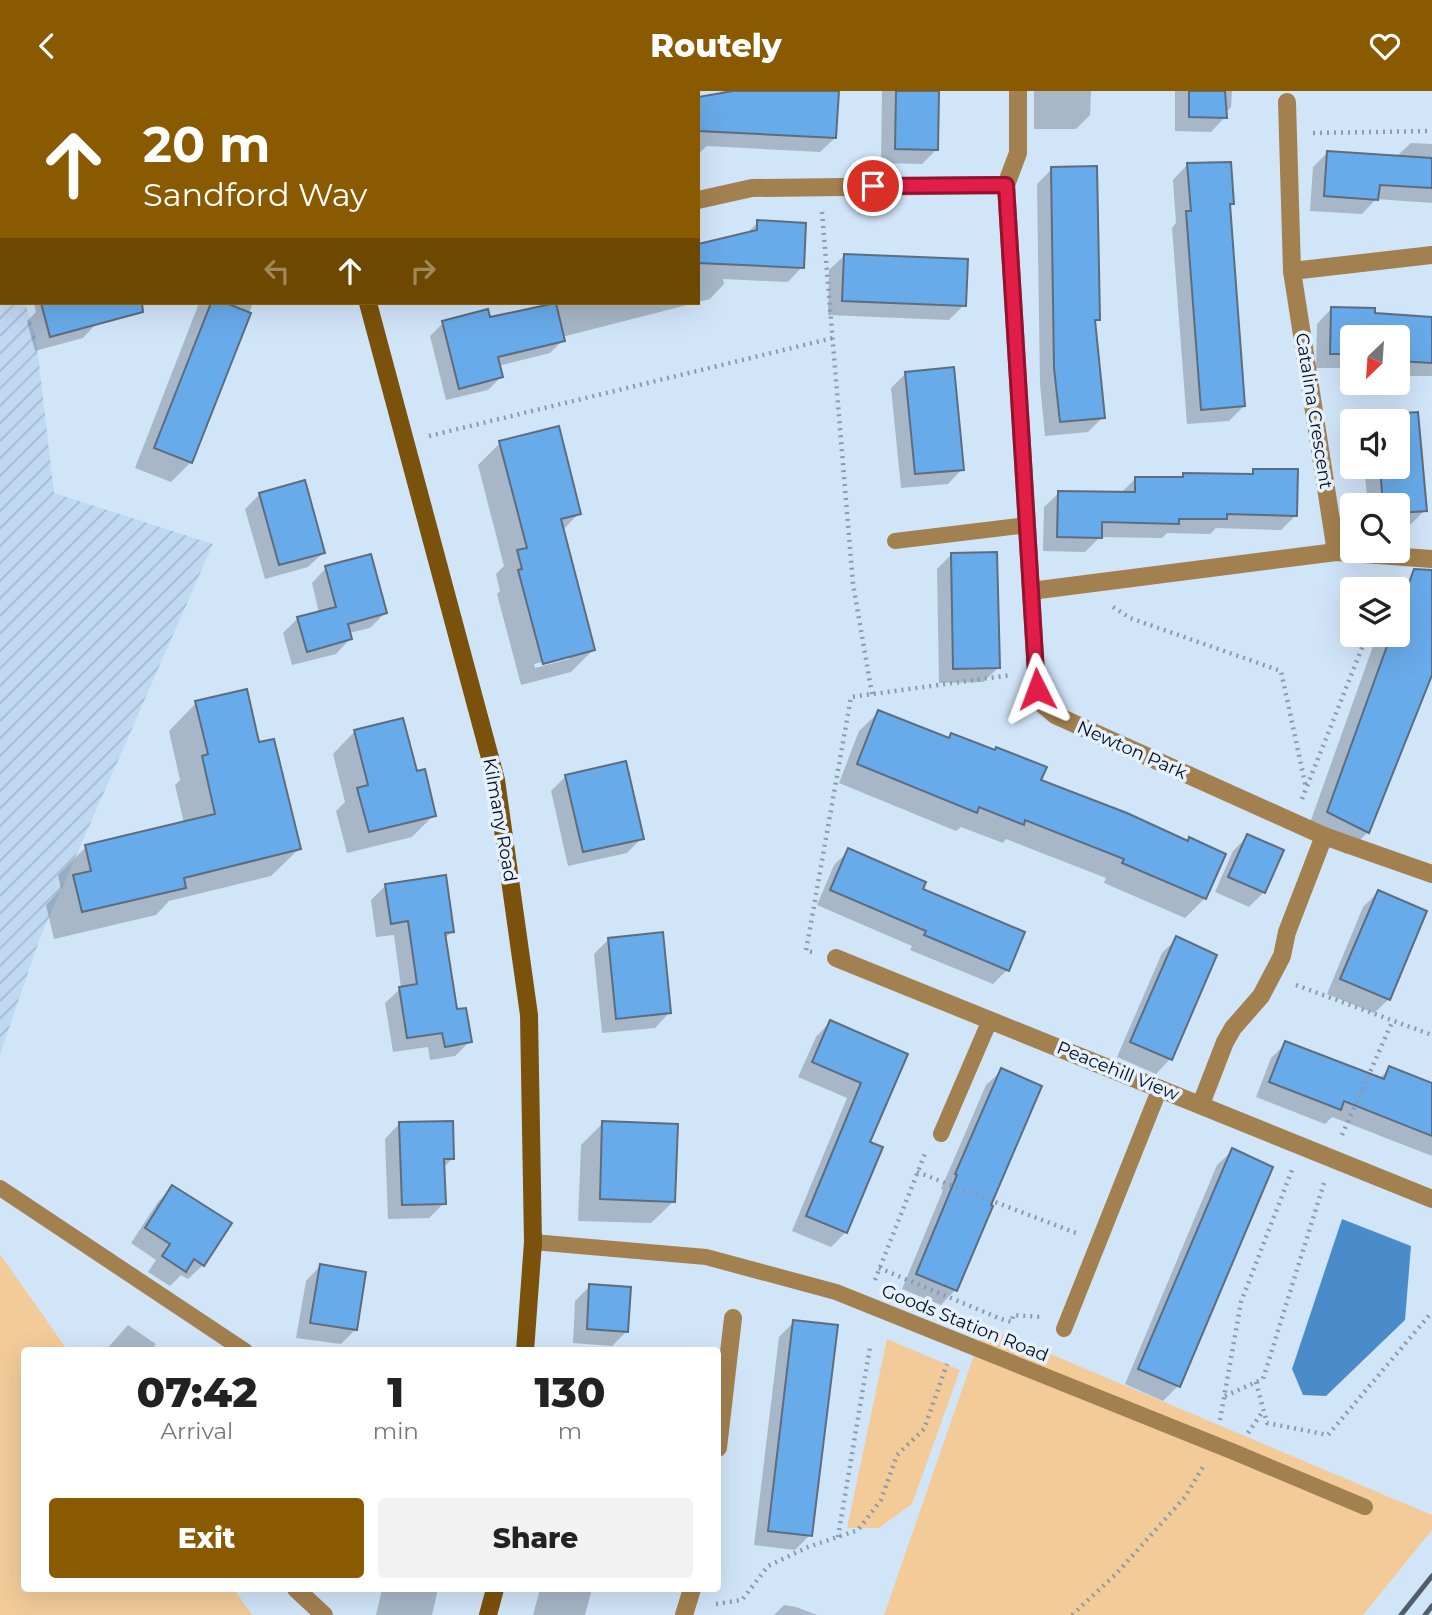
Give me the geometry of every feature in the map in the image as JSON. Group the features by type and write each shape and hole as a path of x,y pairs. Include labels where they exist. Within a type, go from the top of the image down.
{"main road":[{"name":"Kilmany Road","path":"369,305 496,780 529,1015 533,1242 525,1347"},
{"path":"488,1615 494,1592"}],"street":[{"path":"700,201 752,188 1006,185 1018,153 1018,91"},
{"name":"Catalina Crescent","path":"1287,102 1292,271 1336,552"},
{"name":"Newton Park","path":"1006,185 1037,689 1042,704 1055,715 1324,836 1432,874"},
{"path":"1292,271 1432,255"},
{"path":"1031,591 1336,552 1432,559"},
{"name":"Peacehill View","path":"836,958 1201,1104 1225,1042 1233,1028 1261,996 1282,956 1287,932 1324,836"},
{"path":"1201,1104 1432,1199"},
{"path":"721,1422 733,1318"},
{"path":"299,1592 324,1615"},
{"path":"685,1612 691,1592"}],"lane":[{"path":"895,541 1027,525"},
{"path":"941,1134 990,1020"},
{"path":"1065,1329 1160,1088"},
{"path":"0,1188 240,1347"},
{"name":"Goods Station Road","path":"533,1242 706,1257 836,1291 1365,1507"}],"path":[{"path":"1288,134 1432,131"},
{"path":"819,187 853,584 872,694"},
{"path":"405,442 833,338"},
{"path":"1080,585 1130,618 1281,671 1306,788"},
{"path":"1293,822 1362,647"},
{"path":"836,958 806,951 851,697 1036,671"},
{"path":"1272,977 1432,1035"},
{"path":"1301,1145 1241,1302 1224,1396 1263,1379 1332,1158 1393,1020"},
{"path":"865,1303 924,1154 941,1134"},
{"path":"916,1172 1099,1242"},
{"path":"879,1268 1012,1322"},
{"path":"1256,1382 1268,1423 1328,1435 1432,1312"},
{"path":"685,1612 742,1600 768,1566 808,1547 858,1531 881,1500 897,1455 924,1429 956,1340"},
{"path":"838,1537 870,1347"},
{"path":"1072,1615 1116,1574 1185,1497 1215,1444"}],"shaded area":[{"path":"0,305 26,305 36,338 54,493 213,544 40,938 0,1054"},
{"path":"0,1254 65,1347 21,1347 21,1592 236,1592 252,1615 0,1615"},
{"path":"984,1326 1432,1515 1432,1530 1363,1615 884,1615"},
{"path":"887,1339 960,1370 912,1504 879,1528 847,1528"}],"water":[{"path":"1342,1219 1411,1246 1405,1320 1326,1396 1303,1395 1292,1369"}],"building":[{"path":"733,91 839,91 836,138 700,131 700,97"},
{"path":"896,91 939,91 938,150 895,149"},
{"path":"1189,91 1225,91 1227,118 1189,117"},
{"path":"1327,151 1432,158 1432,188 1380,185 1378,200 1324,196"},
{"path":"1231,162 1234,204 1230,204 1245,406 1201,410 1186,211 1191,211 1187,163"},
{"path":"1097,166 1100,320 1095,320 1105,418 1060,422 1054,368 1051,167"},
{"path":"757,220 806,223 804,268 700,263 700,244 757,230"},
{"path":"844,254 968,259 966,306 842,301"},
{"path":"42,305 142,305 143,312 50,337"},
{"path":"210,305 231,305 251,313 192,463 154,448"},
{"path":"556,305 565,341 498,357 503,377 459,389 442,321 488,309 490,317"},
{"path":"1331,307 1375,308 1375,313 1432,317 1432,363 1410,362 1410,325 1340,325 1340,354 1330,354"},
{"path":"954,367 964,470 915,474 905,372"},
{"path":"1418,412 1427,511 1410,512 1410,493 1382,493 1381,479 1410,479 1410,413"},
{"path":"559,426 581,514 561,519 595,650 543,664 518,570 522,569 517,550 527,548 499,441"},
{"path":"1253,469 1298,469 1297,516 1227,514 1227,519 1179,519 1179,524 1102,522 1102,538 1057,537 1058,491 1135,492 1135,477 1183,477 1183,473 1253,474"},
{"path":"305,480 325,553 279,565 259,493"},
{"path":"997,552 1000,668 953,669 951,553"},
{"path":"371,554 387,613 348,624 352,639 307,652 297,617 336,607 325,566"},
{"path":"1414,569 1432,570 1432,675 1369,833 1327,812 1387,647 1410,647 1410,580"},
{"path":"247,689 259,742 274,739 301,849 184,878 186,888 82,912 73,875 91,871 85,845 215,814 202,756 208,754 195,701"},
{"path":"878,710 949,738 951,733 1047,767 1041,780 1226,854 1206,899 1122,863 1124,859 1025,820 1024,825 979,807 977,813 857,764"},
{"path":"403,718 417,771 425,769 436,816 369,832 357,788 368,785 354,730"},
{"path":"626,761 644,839 583,852 565,775"},
{"path":"1247,834 1284,850 1265,893 1228,877"},
{"path":"848,848 926,882 923,889 1025,932 1009,971 924,935 926,931 830,890"},
{"path":"446,875 454,932 445,933 457,1009 466,1008 472,1042 445,1047 442,1033 407,1038 399,987 417,984 408,921 391,924 385,884"},
{"path":"1378,890 1427,911 1390,1000 1340,979"},
{"path":"663,932 671,1013 616,1019 608,938"},
{"path":"1176,936 1217,955 1172,1060 1130,1042"},
{"path":"830,1020 908,1054 870,1142 883,1147 847,1233 806,1216 861,1083 812,1062"},
{"path":"1285,1041 1384,1079 1389,1066 1432,1083 1432,1136 1344,1101 1341,1110 1269,1082"},
{"path":"1001,1068 1042,1086 957,1291 916,1274"},
{"path":"453,1121 454,1159 444,1159 446,1204 402,1205 399,1122"},
{"path":"602,1121 678,1124 675,1202 600,1199"},
{"path":"1232,1148 1273,1167 1180,1387 1138,1369"},
{"path":"172,1185 232,1223 204,1266 194,1259 186,1272 162,1256 170,1244 145,1228"},
{"path":"320,1264 366,1272 357,1330 310,1323"},
{"path":"589,1284 631,1287 628,1332 587,1329"},
{"path":"793,1320 838,1325 812,1536 768,1531"}],"railway":[{"path":"1401,1615 1432,1576"},
{"path":"1425,1615 1432,1606"}],"route":[{"path":"873,186 1006,185 1037,689"}]}
